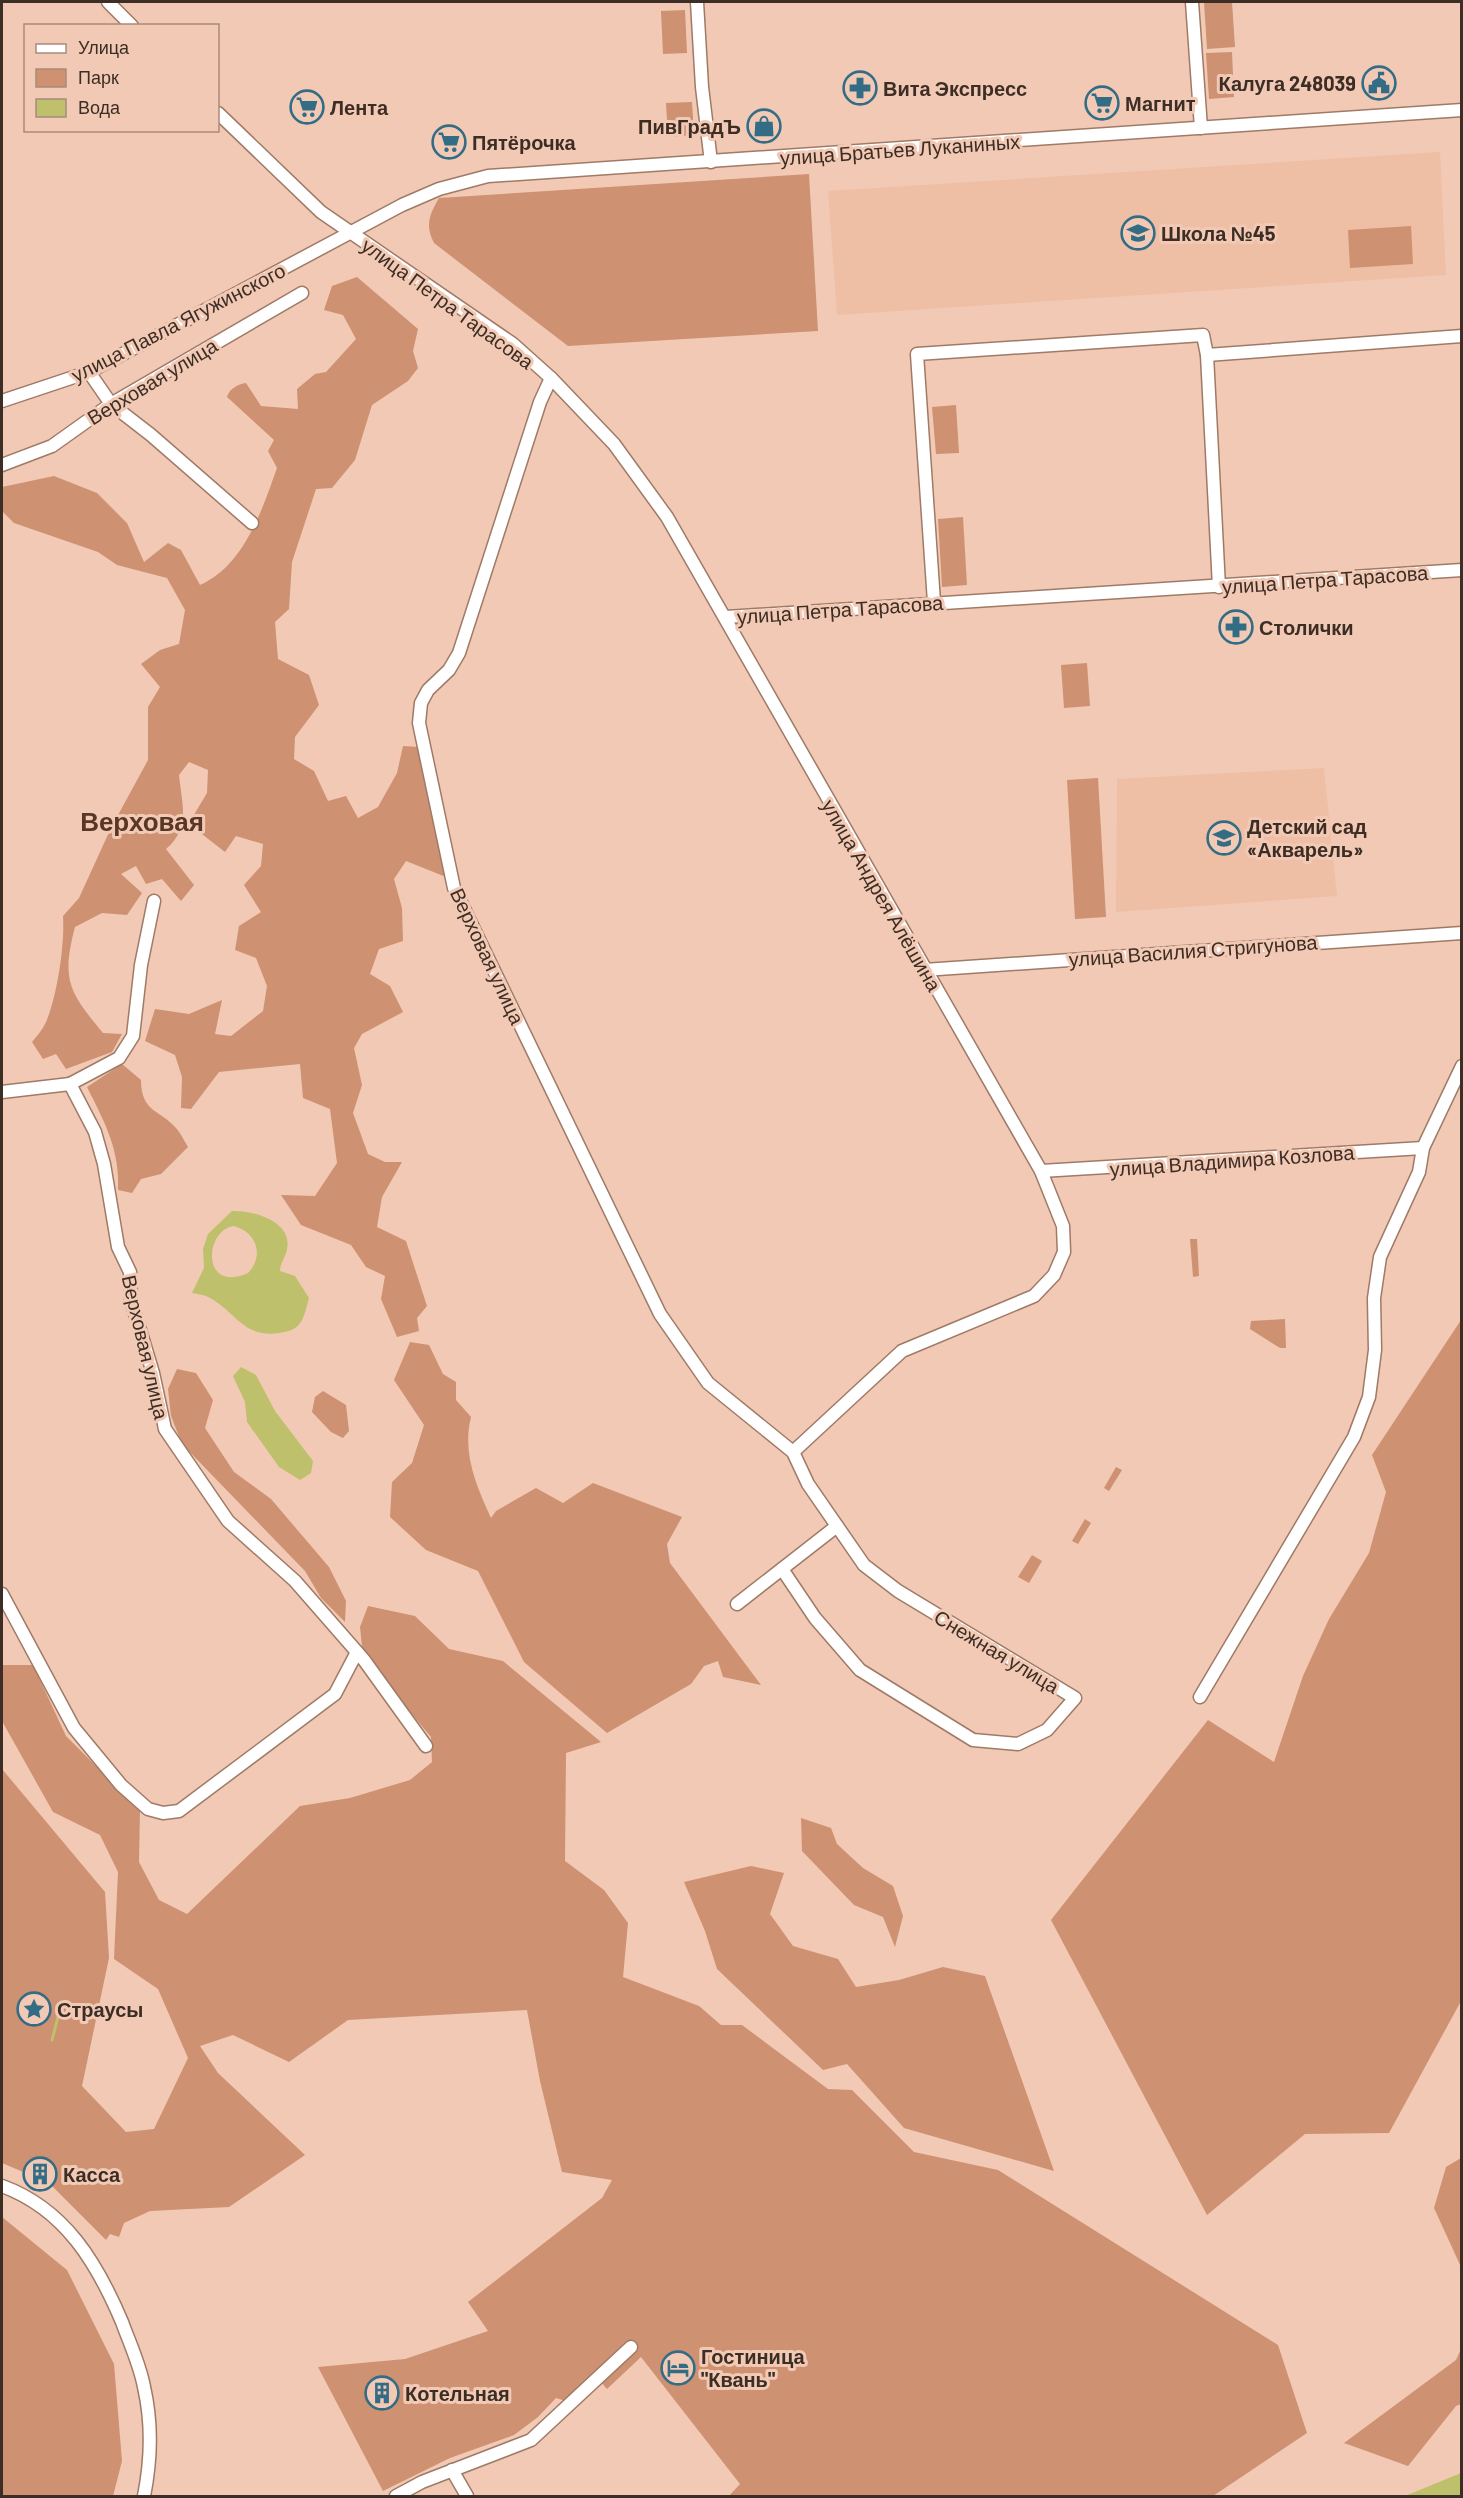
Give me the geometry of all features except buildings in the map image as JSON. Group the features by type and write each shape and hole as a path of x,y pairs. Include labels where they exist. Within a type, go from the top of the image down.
{"street":[{"path":"108,2 130,24"},
{"path":"697,2 702,87 711,162"},
{"path":"1192,2 1201,128"},
{"name":"улица Братьев Луканиных","path":"352,234 402,206 439,189 488,176 1461,110"},
{"path":"219,114 321,212 352,234"},
{"name":"улица Павла Ягужинского","path":"2,400 89,372 352,234"},
{"name":"улица Петра Тарасова","path":"352,234 427,282 513,344 551,378 614,444 668,517 726,617 1461,570"},
{"name":"Верховая улица","path":"2,465 52,446 111,404 302,293"},
{"path":"934,602 917,354 1203,335 1207,355 1220,587"},
{"path":"1207,355 1461,336"},
{"path":"89,372 111,404 252,524"},
{"name":"Верховая улица","path":"551,378 540,402 459,653 449,669 428,690 421,703 419,723 454,888 660,1314 708,1383 793,1452"},
{"name":"улица Андрея Алёшина","path":"726,617 924,970 1041,1171 1063,1226 1065,1252 1054,1275 1034,1296 902,1351 793,1452"},
{"path":"2,1092 70,1084 119,1058 133,1036 141,965 154,901"},
{"name":"улица Василия Стригунова","path":"924,970 1461,933"},
{"path":"1200,1697 1354,1437 1369,1397 1375,1350 1374,1298 1380,1257 1419,1172 1423,1148 1461,1066"},
{"name":"Верховая улица","path":"70,1084 95,1132 104,1164 118,1247 130,1272 131,1300 153,1373 165,1430 228,1521 295,1581 357,1652 426,1746"},
{"name":"улица Владимира Козлова","path":"1041,1171 1423,1148"},
{"name":"Снежная улица","path":"782,1569 815,1618 860,1670 973,1740 1018,1744 1047,1730 1075,1698 898,1591 864,1565 808,1484 793,1452"},
{"path":"737,1604 837,1526"},
{"path":"2,1594 74,1728 121,1785 148,1809 163,1814 178,1811 335,1695 357,1652"},
{"path":"2,2186 42,2208 71,2234 93,2261 112,2301 136,2357 145,2388 149,2456 144,2496"},
{"path":"396,2496 422,2482 531,2440 631,2348"},
{"path":"452,2470 467,2496"}],"shaded area":[{"name":"Школа №45","path":"1440,152 1446,275 837,315 828,191"},
{"name":"Детский сад «Акварель»","path":"1324,768 1337,896 1116,912 1117,779"}],"green space":[{"path":"1204,2 1232,2 1235,47 1207,49"},
{"path":"685,10 687,53 663,54 661,11"},
{"path":"1232,52 1234,97 1209,99 1206,53"},
{"path":"692,102 694,135 668,137 666,103"},
{"path":"809,174 818,331 568,346 434,243 429,226 431,215 439,198"},
{"path":"1411,226 1413,264 1350,268 1348,230"},
{"path":"357,277 418,329 413,351 418,368 408,381 372,405 355,460 332,488 316,489 292,562 289,609 275,622 278,659 309,675 319,705 295,737 294,759 314,771 328,801 346,796 358,818 378,807 397,773 403,746 419,747 446,877 406,861 394,879 402,908 403,941 379,949 370,974 390,986 403,1012 362,1034 354,1048 362,1085 353,1113 368,1154 385,1162 402,1162 382,1197 377,1227 406,1241 427,1306 417,1318 419,1331 397,1337 381,1299 385,1276 366,1267 351,1245 301,1225 281,1195 315,1196 337,1163 330,1109 303,1098 300,1064 219,1072 191,1109 181,1108 182,1077 175,1055 145,1041 155,1009 189,1014 222,1000 215,1034 231,1036 263,1011 267,986 256,958 235,950 239,926 261,912 244,885 261,866 263,844 236,836 225,852 198,831 192,818 207,793 208,770 189,762 179,775 183,806 182,824 174,841 166,849 194,885 181,901 162,879 146,884 136,866 121,874 142,893 127,915 102,913 75,927 69,960 71,984 82,1007 103,1033 122,1034 112,1052 66,1069 56,1054 43,1059 32,1042 45,1025 54,999 61,955 63,916 79,898 111,828 148,760 148,707 160,687 141,664 160,650 179,644 185,610 167,578 117,565 98,552 14,523 2,511 2,487 54,476 97,493 127,523 144,562 168,543 181,550 200,585 215,576 240,551 258,518 277,468 268,451 274,440 227,397 228,394 234,387 246,383 261,406 298,409 297,389 315,374 326,372 356,339 343,315 324,310 332,286"},
{"path":"956,405 959,453 936,454 932,407"},
{"path":"963,517 967,585 942,587 938,519"},
{"path":"1087,663 1090,706 1064,708 1061,665"},
{"path":"1098,778 1106,917 1075,919 1067,780"},
{"path":"122,1064 141,1080 144,1098 148,1104 175,1127 188,1147 161,1174 141,1179 132,1193 118,1190 114,1149 87,1087"},
{"path":"1190,1239 1197,1239 1199,1276 1193,1277"},
{"path":"1285,1319 1286,1348 1280,1348 1250,1329 1251,1321"},
{"path":"1461,1320 1461,2001 1389,2133 1305,2134 1207,2215 1051,1920 1208,1720 1274,1762 1303,1676 1329,1619 1369,1553 1386,1492 1372,1455"},
{"path":"410,1342 429,1345 443,1374 456,1382 456,1400 471,1417 468,1443 472,1469 491,1518 496,1511 536,1488 563,1503 593,1483 682,1517 667,1544 670,1563 761,1685 723,1677 718,1661 704,1666 691,1684 607,1733 524,1662 478,1571 426,1550 390,1517 392,1482 412,1463 424,1425 394,1380"},
{"path":"177,1369 196,1373 213,1400 205,1428 234,1472 271,1499 329,1567 346,1601 345,1622 321,1598 305,1571 182,1444 171,1416 168,1389"},
{"path":"323,1391 346,1405 349,1431 343,1438 331,1432 312,1412 315,1397"},
{"path":"1116,1467 1122,1470 1109,1491 1104,1488"},
{"path":"1085,1519 1091,1523 1078,1544 1072,1541"},
{"path":"1032,1555 1042,1561 1029,1583 1018,1577"},
{"path":"368,1606 415,1616 449,1649 503,1661 601,1742 566,1753 565,1861 604,1890 628,1923 623,1977 699,2006 721,2025 742,2025 828,2089 852,2090 914,2152 998,2170 1278,2345 1307,2433 1213,2496 729,2496 740,2484 641,2357 607,2389 595,2375 566,2401 556,2398 538,2417 514,2435 450,2458 383,2491 318,2367 405,2359 488,2331 468,2302 602,2198 612,2180 562,2172 540,2081 527,2010 348,2020 289,2062 233,2035 200,2046 218,2073 305,2155 229,2207 150,2211 124,2223 119,2237 110,2234 106,2240 49,2183 2,2163 2,1769 105,1892 109,1958 82,2086 126,2132 154,2129 188,2058 158,1989 114,1959 118,1872 100,1835 53,1812 2,1721 2,1665 33,1665 66,1736 140,1810 139,1862 159,1900 187,1914 300,1806 350,1798 410,1780 432,1762 431,1737 363,1656 360,1627"},
{"path":"801,1818 831,1828 837,1844 863,1868 893,1886 903,1916 895,1947 883,1917 854,1905 802,1851"},
{"path":"751,1866 784,1873 770,1914 793,1946 838,1959 856,1987 899,1980 943,1967 985,1976 1054,2171 904,2128 847,2064 823,2070 717,1969 705,1931 684,1882"},
{"path":"1461,2158 1461,2267 1434,2208 1446,2167"},
{"path":"2,2217 67,2270 114,2364 122,2461 113,2496 2,2496"},
{"path":"1461,2349 1461,2404 1456,2406 1408,2466 1344,2443 1456,2360"}],"water":[{"path":"232,1211 260,1215 278,1224 287,1239 286,1252 280,1271 295,1276 309,1298 301,1322 293,1329 279,1333 257,1332 241,1323 210,1298 192,1293 204,1268 203,1249 208,1234","holes":["234,1226 248,1233 256,1245 257,1252 253,1266 248,1273 233,1277 222,1275 215,1268 212,1259 217,1238 224,1230"]},
{"path":"241,1367 256,1375 275,1411 313,1461 311,1473 300,1480 279,1467 247,1422 245,1402 233,1376"},
{"path":"1461,2473 1461,2496 1405,2496"}],"waterway":[{"path":"52,2040 58,2017"}],"place":[{"name":"Калуга 248039","path":"1379,83"},
{"name":"Вита Экспресс","path":"860,88"},
{"name":"Магнит","path":"1102,103"},
{"name":"Лента","path":"307,107"},
{"name":"ПивГрадЪ","path":"764,126"},
{"name":"Пятёрочка","path":"449,142"},
{"name":"Школа №45","path":"1138,233"},
{"name":"Столички","path":"1236,627"},
{"name":"Детский сад «Акварель»","path":"1224,838"},
{"name":"Страусы","path":"34,2009"},
{"name":"Касса","path":"40,2174"},
{"name":"Гостиница \"Квань\"","path":"678,2368"},
{"name":"Котельная","path":"382,2393"}],"district":[{"name":"Верховая","path":"142,820"}]}
